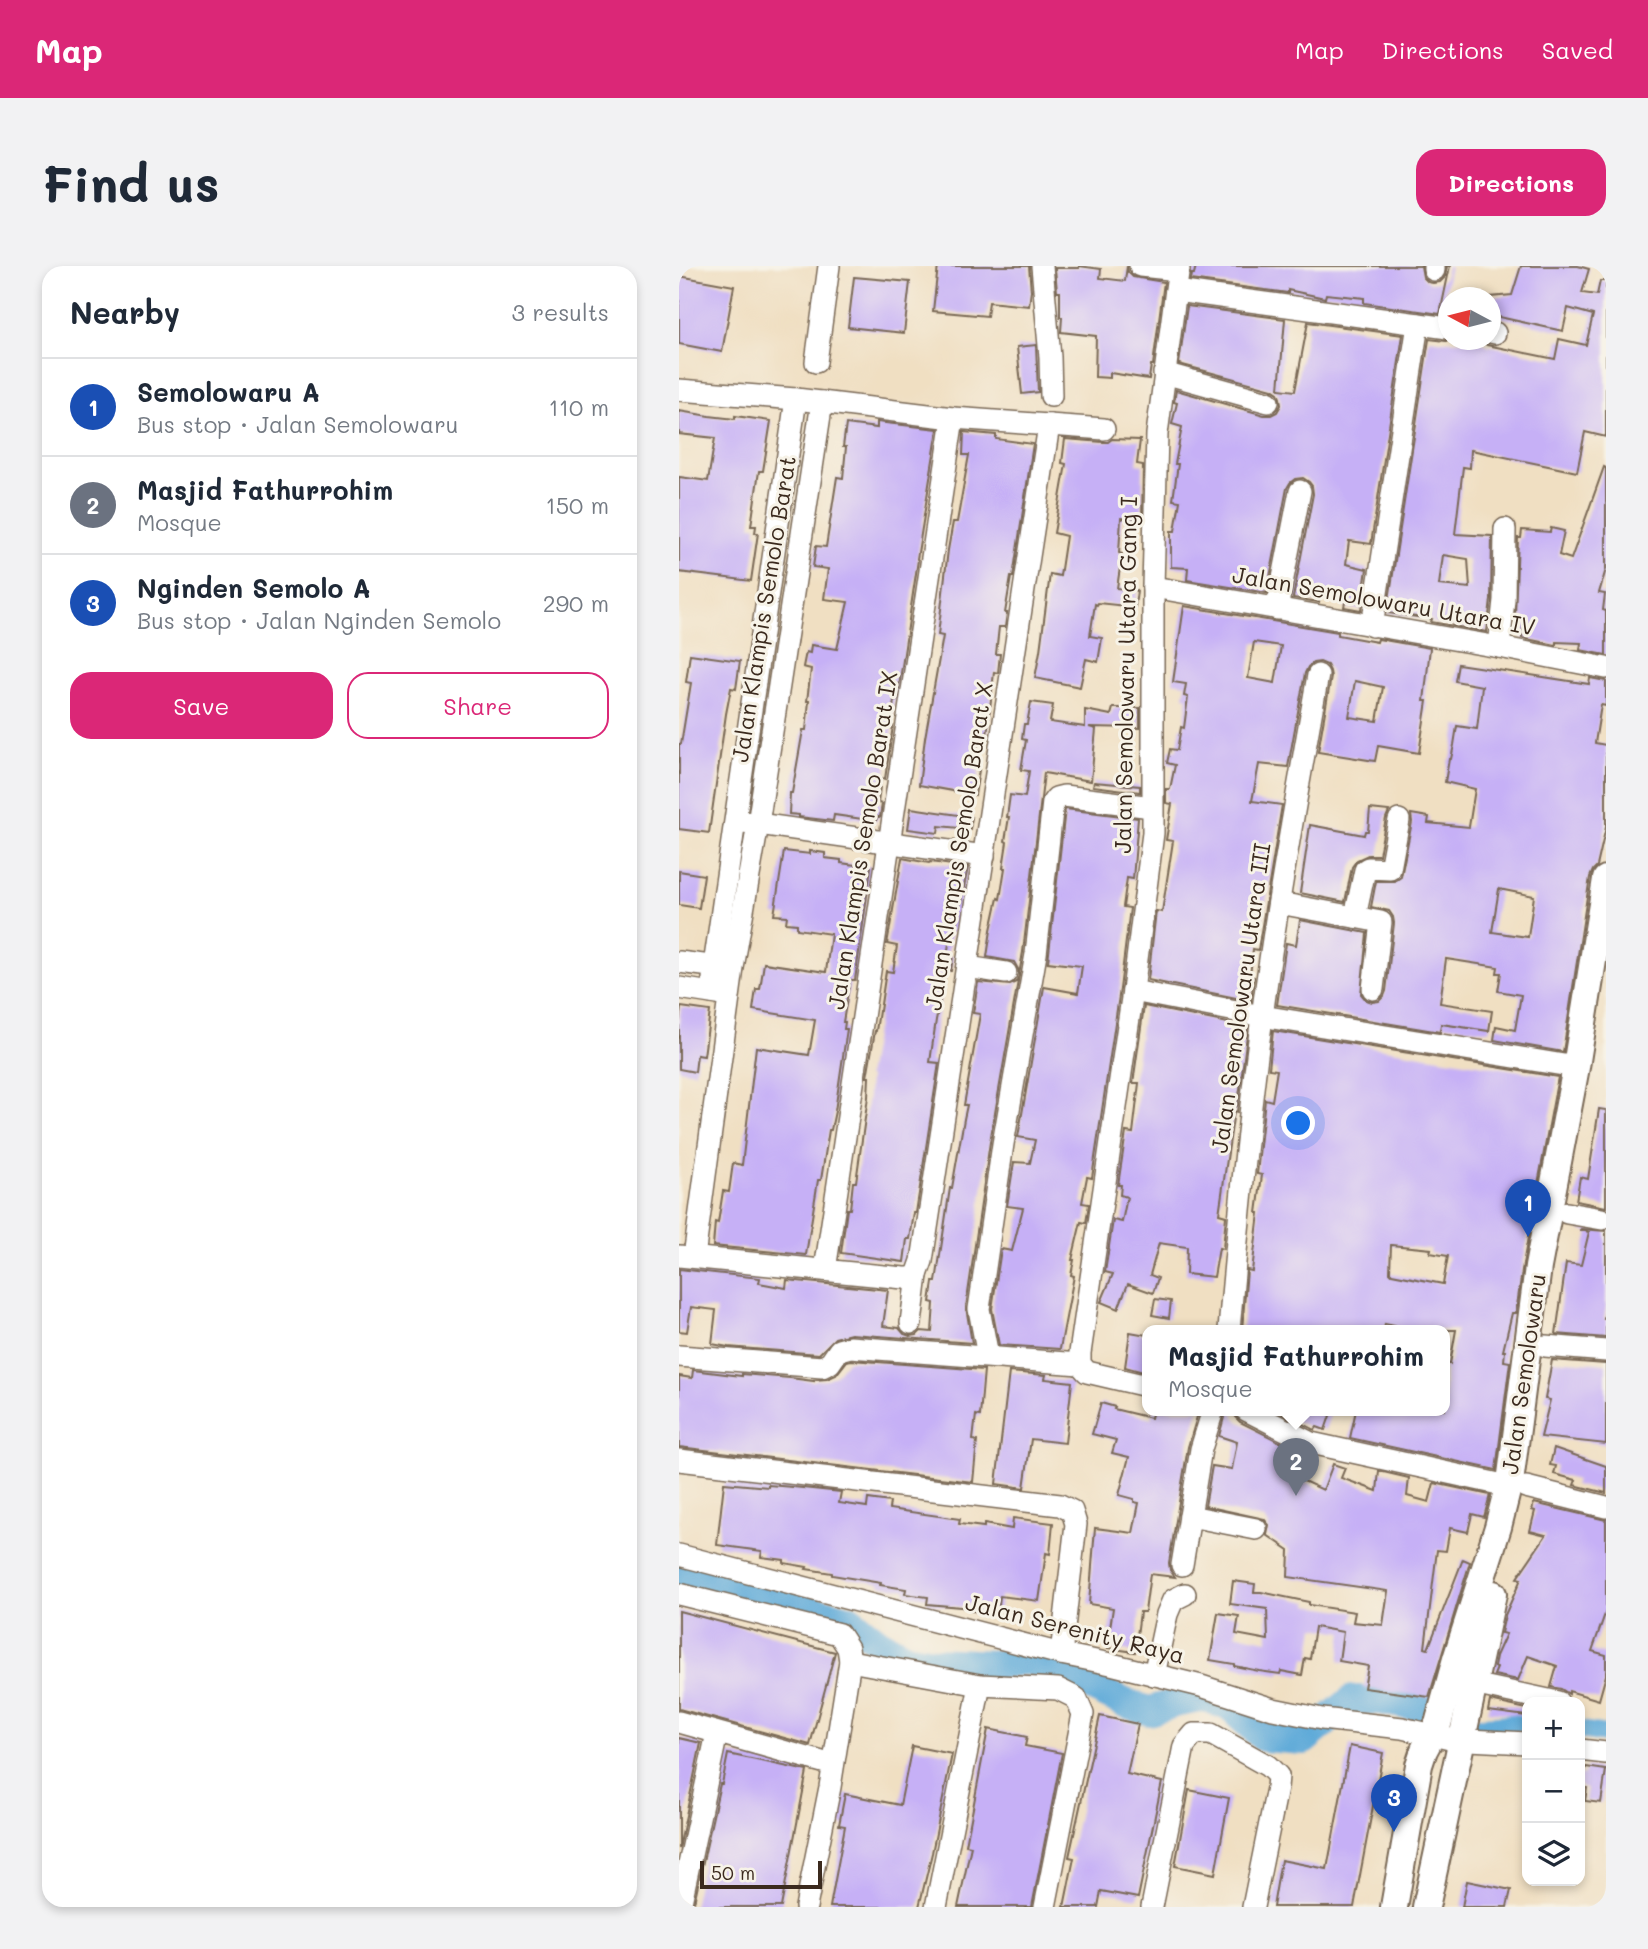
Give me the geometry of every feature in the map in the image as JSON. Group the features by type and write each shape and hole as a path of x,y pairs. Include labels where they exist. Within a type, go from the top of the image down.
{"main road":[{"name":"Jalan Semolowaru","path":"1452,1722 1514,1529 1517,1487 1547,1269 1606,879"},
{"name":"Jalan Semolowaru","path":"1517,1487 1545,1346 1547,1269 1567,1213 1606,974"},
{"path":"1394,1907 1419,1765 1424,1750 1452,1722"},
{"path":"1426,1907 1452,1722"}],"street":[{"path":"816,362 829,266"},
{"path":"1042,266 1051,396"},
{"path":"1140,266 1178,276 1438,327"},
{"name":"Jalan Semolowaru Utara Gang I","path":"1084,1368 1080,1353 1133,991 1153,833 1153,587 1157,434 1178,276"},
{"path":"1372,626 1418,324"},
{"path":"1164,373 1268,402"},
{"path":"679,390 796,399 953,418 1104,429"},
{"name":"Jalan Klampis Semolo Barat","path":"723,967 735,821 796,399"},
{"name":"Jalan Klampis Semolo Barat","path":"723,967 758,824 822,402"},
{"name":"Jalan Klampis Semolo Barat IX","path":"825,1270 953,418"},
{"name":"Jalan Klampis Semolo Barat X","path":"911,1323 1049,425"},
{"path":"1277,609 1300,491"},
{"path":"1499,647 1506,529"},
{"name":"Jalan Semolowaru Utara IV","path":"1153,587 1606,668"},
{"name":"Jalan Semolowaru Utara III","path":"1229,1325 1262,1016 1318,675"},
{"path":"988,1356 979,1309 1003,1144 1036,954 1053,802 1063,796 1152,807"},
{"path":"1355,917 1365,870 1390,869 1399,820"},
{"path":"735,821 984,856"},
{"path":"1279,903 1377,921 1382,925 1373,989"},
{"path":"679,962 723,967 687,1256 904,1278 918,1275"},
{"path":"967,967 1006,973"},
{"path":"679,988 721,994"},
{"path":"1133,991 1262,1016 1576,1067"},
{"path":"1567,1213 1602,1219"},
{"path":"679,1356 822,1367 829,1363 839,1350 850,1346 988,1356 1084,1368 1142,1385"},
{"path":"1545,1346 1606,1351"},
{"path":"1182,1565 1202,1450 1211,1416"},
{"path":"1258,1416 1311,1443 1606,1507"},
{"path":"679,1460 1059,1505 1072,1511 1076,1524 1061,1654"},
{"path":"1190,1516 1256,1529"},
{"name":"Jalan Serenity Raya","path":"679,1555 1061,1654 1201,1686 1273,1709 1322,1719 1402,1728 1452,1722"},
{"path":"679,1594 839,1634 849,1654 833,1765 806,1907"},
{"path":"1154,1675 1167,1614 1173,1600 1185,1594"},
{"path":"849,1654 980,1685 1058,1689 1076,1699 1083,1714 1045,1907"},
{"path":"936,1907 980,1685"},
{"path":"1452,1722 1522,1709"},
{"path":"679,1722 833,1765"},
{"path":"1452,1722 1522,1742"},
{"path":"680,1907 717,1733"},
{"path":"1152,1907 1184,1746 1194,1734 1210,1734 1268,1766 1278,1776 1254,1907"},
{"path":"1585,1751 1606,1753"}],"building":[{"path":"938,266 1029,266 1029,306 989,302 987,316 933,311"},
{"path":"1079,266 1101,269 1100,278 1125,281 1127,266 1133,277 1164,282 1149,379 1110,373 1110,378 1095,377 1096,336 1061,332 1060,292 1057,292 1055,268"},
{"path":"1196,266 1421,266 1423,277 1433,283 1440,282 1445,277 1447,266 1450,266 1446,287 1438,287 1438,314 1364,303 1364,298 1326,294 1325,298 1288,290 1288,293 1190,280 1191,274 1194,274"},
{"path":"1521,266 1578,266 1589,269 1582,293 1597,295 1600,281 1606,281 1606,437 1585,432 1577,472 1471,450 1470,468 1463,467 1455,534 1492,536 1491,599 1487,632 1431,622 1432,619 1387,613 1429,339 1438,340 1438,350 1501,350 1501,348 1555,359 1559,339 1586,345 1593,315 1568,308 1563,331 1501,317 1501,296 1512,295","holes":["1443,555 1468,559 1470,588 1439,585"]},
{"path":"679,276 734,286 722,352 679,344"},
{"path":"854,277 910,282 904,333 848,327"},
{"path":"1187,306 1285,319 1279,389 1295,391 1308,322 1403,335 1371,544 1349,541 1346,564 1367,569 1361,610 1344,607 1346,598 1320,594 1319,602 1293,598 1313,494 1312,486 1303,478 1295,479 1287,488 1267,593 1187,580 1188,568 1171,567 1171,531 1175,531 1180,501 1173,500 1178,464 1175,464 1182,427 1172,424 1177,403 1174,402 1176,390 1264,415 1277,412 1281,405 1278,393 1272,389 1179,364"},
{"path":"1036,345 1038,392 1022,394 1017,347"},
{"path":"679,411 771,421 763,471 759,471 751,526 756,526 755,533 758,533 751,581 679,572 679,477 708,481 715,438 679,434"},
{"path":"877,422 938,429 897,700 894,700 885,779 881,778 878,803 882,804 880,817 877,817 876,821 834,815 833,821 799,817 789,814 790,793 803,730 806,730 811,669 803,667 806,652 810,653 811,645 837,649 848,602 824,599 828,569 813,567 816,546 826,547 837,477 843,478 846,424 877,428"},
{"path":"964,432 996,435 996,439 1033,444 1005,613 1005,627 999,627 996,654 1000,654 998,673 994,672 987,736 979,735 974,769 979,770 975,795 919,785 943,636 938,635 948,550 953,522 957,522 969,455 963,455"},
{"path":"1065,439 1103,442 1112,439 1140,440 1137,464 1143,465 1142,519 1121,518 1119,553 1122,554 1117,588 1137,590 1135,607 1095,604 1090,636 1102,638 1098,662 1086,659 1080,687 1035,678 1050,574 1060,576 1066,536 1054,533 1066,464 1062,463"},
{"path":"1604,467 1606,569 1599,593 1605,594 1603,610 1606,611 1606,655 1580,650 1581,643 1556,642 1556,645 1522,638 1524,617 1515,616 1518,538 1521,538 1522,530 1550,532 1551,528 1564,531 1559,555 1571,559"},
{"path":"1184,606 1338,632 1338,635 1377,642 1378,639 1430,648 1424,701 1427,701 1419,753 1378,746 1375,761 1318,752 1331,677 1327,665 1320,662 1308,667 1288,767 1259,764 1252,801 1282,805 1258,950 1253,949 1251,1001 1148,980 1156,911 1162,912 1173,841 1166,840 1172,804 1166,803 1166,789 1170,789 1175,765 1167,763 1170,749 1177,750 1181,727 1184,728 1188,697 1184,696 1186,684 1173,682","holes":["1254,642 1281,646 1275,683 1248,678","1355,681 1383,687 1377,721 1349,717"]},
{"path":"690,654 740,661 736,689 731,688 726,714 709,833 679,829 679,744 691,683 686,682"},
{"path":"1458,664 1589,684 1590,678 1606,681 1606,706 1601,705 1595,743 1606,745 1606,827 1597,866 1590,877 1563,1052 1494,1040 1496,1026 1515,1030 1521,995 1498,991 1501,973 1497,973 1498,967 1446,959 1440,1003 1492,1011 1489,1031 1441,1024 1440,1032 1277,1005 1286,943 1296,945 1300,920 1367,933 1361,994 1372,1002 1379,1001 1384,996 1394,923 1389,911 1371,907 1376,881 1395,881 1401,877 1412,822 1411,814 1429,817 1428,823 1469,827 1475,789 1445,782 1457,726 1477,729 1482,686 1455,681","holes":["1499,889 1534,896 1528,937 1492,932"]},
{"path":"1031,702 1053,705 1050,722 1085,727 1085,710 1111,715 1113,708 1140,708 1140,728 1089,727 1096,729 1091,781 1044,773 1019,975 1014,962 987,957 1005,868 1010,795 1025,797 1029,771 1021,770 1026,740 1022,739"},
{"path":"1094,782 1140,786 1140,792 1093,786"},
{"path":"911,808 972,817 970,829 939,826 938,833 908,829"},
{"path":"1065,809 1138,818 1133,879 1127,878 1123,907 1130,908 1092,1178 1087,1177 1082,1203 1089,1204 1086,1223 1081,1222 1072,1260 1071,1275 1074,1276 1060,1349 999,1345 992,1309 1001,1249 1012,1251 1023,1208 1007,1206 1014,1162 1030,1163 1035,1140 1018,1137 1044,987 1078,993 1082,966 1048,962"},
{"path":"1370,809 1389,811 1379,855 1368,855 1357,860 1352,867 1345,902 1300,893 1310,825 1364,835 1365,831 1368,831"},
{"path":"784,851 825,853 825,858 841,860 841,863 871,867 855,980 850,980 843,1022 844,1029 847,1029 835,1111 829,1130 821,1180 818,1180 806,1255 713,1246 715,1222 718,1223 723,1191 729,1192 733,1163 742,1165 756,1047 809,1055 815,1020 753,1010 764,963 826,972 831,934 797,929 797,924 786,923 787,916 774,915"},
{"path":"902,858 968,867 955,931 951,931 947,956 953,956 951,971 946,971 936,1020 930,1062 939,1063 916,1213 910,1239 907,1239 904,1262 841,1253 847,1209 850,1209 853,1182 856,1182 868,1097 867,1077 886,971 893,972 897,946 887,944"},
{"path":"679,871 704,875 699,908 679,905"},
{"path":"1019,977 990,1142 966,1307 972,1343 851,1334 835,1338 819,1354 728,1347 712,1344 716,1310 691,1307 687,1332 679,1331 679,1269 760,1278 759,1283 786,1288 787,1280 888,1290 883,1326 899,1328 910,1336 921,1331 932,1332 934,1303 930,1302 933,1282 936,1282 980,1014 973,1013 978,982 1010,985"},
{"path":"1144,1006 1248,1027 1237,1112 1234,1111 1219,1214 1226,1216 1223,1249 1219,1248 1214,1277 1186,1274 1187,1247 1159,1243 1150,1275 1158,1278 1153,1293 1128,1284 1118,1309 1101,1302 1113,1274 1105,1272 1113,1220 1122,1222 1127,1197 1120,1195 1121,1185 1118,1185 1126,1132 1133,1133 1139,1083 1133,1083"},
{"path":"681,1007 710,1011 704,1056 697,1055 695,1072 679,1069"},
{"path":"1273,1031 1558,1077 1516,1313 1512,1313 1503,1351 1504,1361 1510,1362 1496,1470 1350,1438 1355,1416 1450,1416 1450,1364 1456,1330 1450,1330 1450,1325 1242,1325 1247,1270 1252,1271 1259,1213 1262,1175 1257,1174 1265,1099 1272,1101 1277,1070 1269,1069","holes":["1391,1245 1431,1249 1430,1253 1448,1256 1443,1284 1390,1272"]},
{"path":"1599,1109 1606,1110 1606,1207 1576,1201 1580,1177 1588,1179"},
{"path":"1581,1229 1606,1231 1606,1338 1556,1334 1566,1263 1581,1265 1589,1232"},
{"path":"1155,1299 1171,1301 1169,1318 1152,1315"},
{"path":"1130,1332 1142,1334 1142,1372 1125,1367"},
{"path":"1552,1360 1606,1364 1606,1444 1541,1437 1550,1400 1545,1399"},
{"path":"847,1361 984,1370 980,1416 976,1415 973,1440 977,1441 973,1482 679,1447 679,1376 692,1378 693,1370 814,1381 836,1375"},
{"path":"1009,1372 1046,1375 1045,1379 1072,1382 1065,1443 1031,1439 1024,1488 996,1484"},
{"path":"1101,1403 1151,1418 1197,1416 1188,1447 1169,1563 1175,1577 1150,1574 1145,1612 1140,1612 1135,1652 1107,1648 1113,1608 1089,1604 1095,1528 1133,1533 1139,1503 1119,1495 1129,1457 1112,1453 1116,1440 1092,1434"},
{"path":"1224,1416 1235,1416 1240,1422 1306,1455 1297,1478 1323,1490 1333,1464 1345,1468 1341,1478 1377,1491 1379,1471 1409,1478 1407,1496 1429,1502 1434,1483 1490,1495 1484,1517 1472,1514 1468,1532 1450,1528 1446,1551 1437,1550 1425,1648 1428,1649 1463,1559 1470,1562 1429,1697 1364,1688 1368,1666 1339,1661 1343,1632 1315,1627 1310,1659 1305,1658 1302,1675 1259,1671 1210,1660 1218,1613 1239,1616 1236,1634 1268,1640 1267,1609 1230,1604 1233,1581 1255,1584 1254,1592 1355,1612 1353,1622 1383,1625 1388,1591 1288,1577 1289,1550 1267,1535 1269,1525 1264,1519 1205,1506 1212,1466 1232,1469 1237,1442 1219,1436"},
{"path":"1287,1416 1330,1416 1325,1430 1317,1427 1315,1430"},
{"path":"1554,1448 1606,1466 1606,1493 1574,1485 1576,1480 1554,1474 1556,1466 1550,1465"},
{"path":"724,1483 841,1492 839,1503 867,1507 868,1499 890,1502 889,1509 960,1519 959,1524 984,1527 984,1524 1012,1529 1013,1518 1053,1523 1050,1554 1046,1553 1039,1601 1000,1596 998,1614 971,1611 972,1608 927,1604 928,1597 905,1594 906,1589 806,1569 807,1567 784,1563 784,1560 761,1557 762,1551 717,1545"},
{"path":"1534,1503 1606,1520 1606,1611 1592,1651 1606,1655 1606,1675 1599,1700 1551,1687 1557,1666 1528,1656 1518,1680 1494,1675 1497,1668 1494,1667 1496,1656 1506,1634 1501,1633 1505,1615 1521,1579 1517,1578 1546,1535 1530,1531 1535,1511 1532,1510"},
{"path":"679,1611 835,1652 810,1745 679,1709"},
{"path":"1490,1701 1522,1708 1522,1715 1488,1711"},
{"path":"1100,1716 1138,1724 1127,1774 1162,1782 1138,1898 1101,1891 1098,1907 1064,1907 1074,1858 1069,1857"},
{"path":"988,1729 1027,1737 1025,1746 1062,1753 1032,1907 958,1907 971,1846 966,1845"},
{"path":"679,1738 701,1743 679,1849"},
{"path":"912,1746 952,1754 919,1907 830,1907 845,1826 839,1825 845,1794 900,1805"},
{"path":"1350,1746 1383,1753 1354,1907 1273,1907 1281,1860 1327,1869"},
{"path":"728,1754 807,1771 781,1907 693,1907"},
{"path":"1586,1767 1606,1770 1601,1803 1585,1801"},
{"path":"1189,1790 1229,1798 1215,1874 1175,1866"},
{"path":"1467,1881 1511,1890 1507,1907 1462,1907"}],"waterway":[{"path":"679,1576 849,1619 880,1643 906,1657 933,1662 995,1665 1025,1660 1049,1666 1125,1703 1149,1711 1206,1697 1230,1707 1263,1737 1304,1740 1352,1700 1379,1700 1426,1708"},
{"path":"1481,1725 1522,1722"},
{"path":"1585,1731 1606,1734"}],"place":[{"name":"Semolowaru A","path":"1528,1237"},
{"name":"Masjid Fathurrohim","path":"1296,1496"},
{"name":"Nginden Semolo A","path":"1394,1832"}]}
